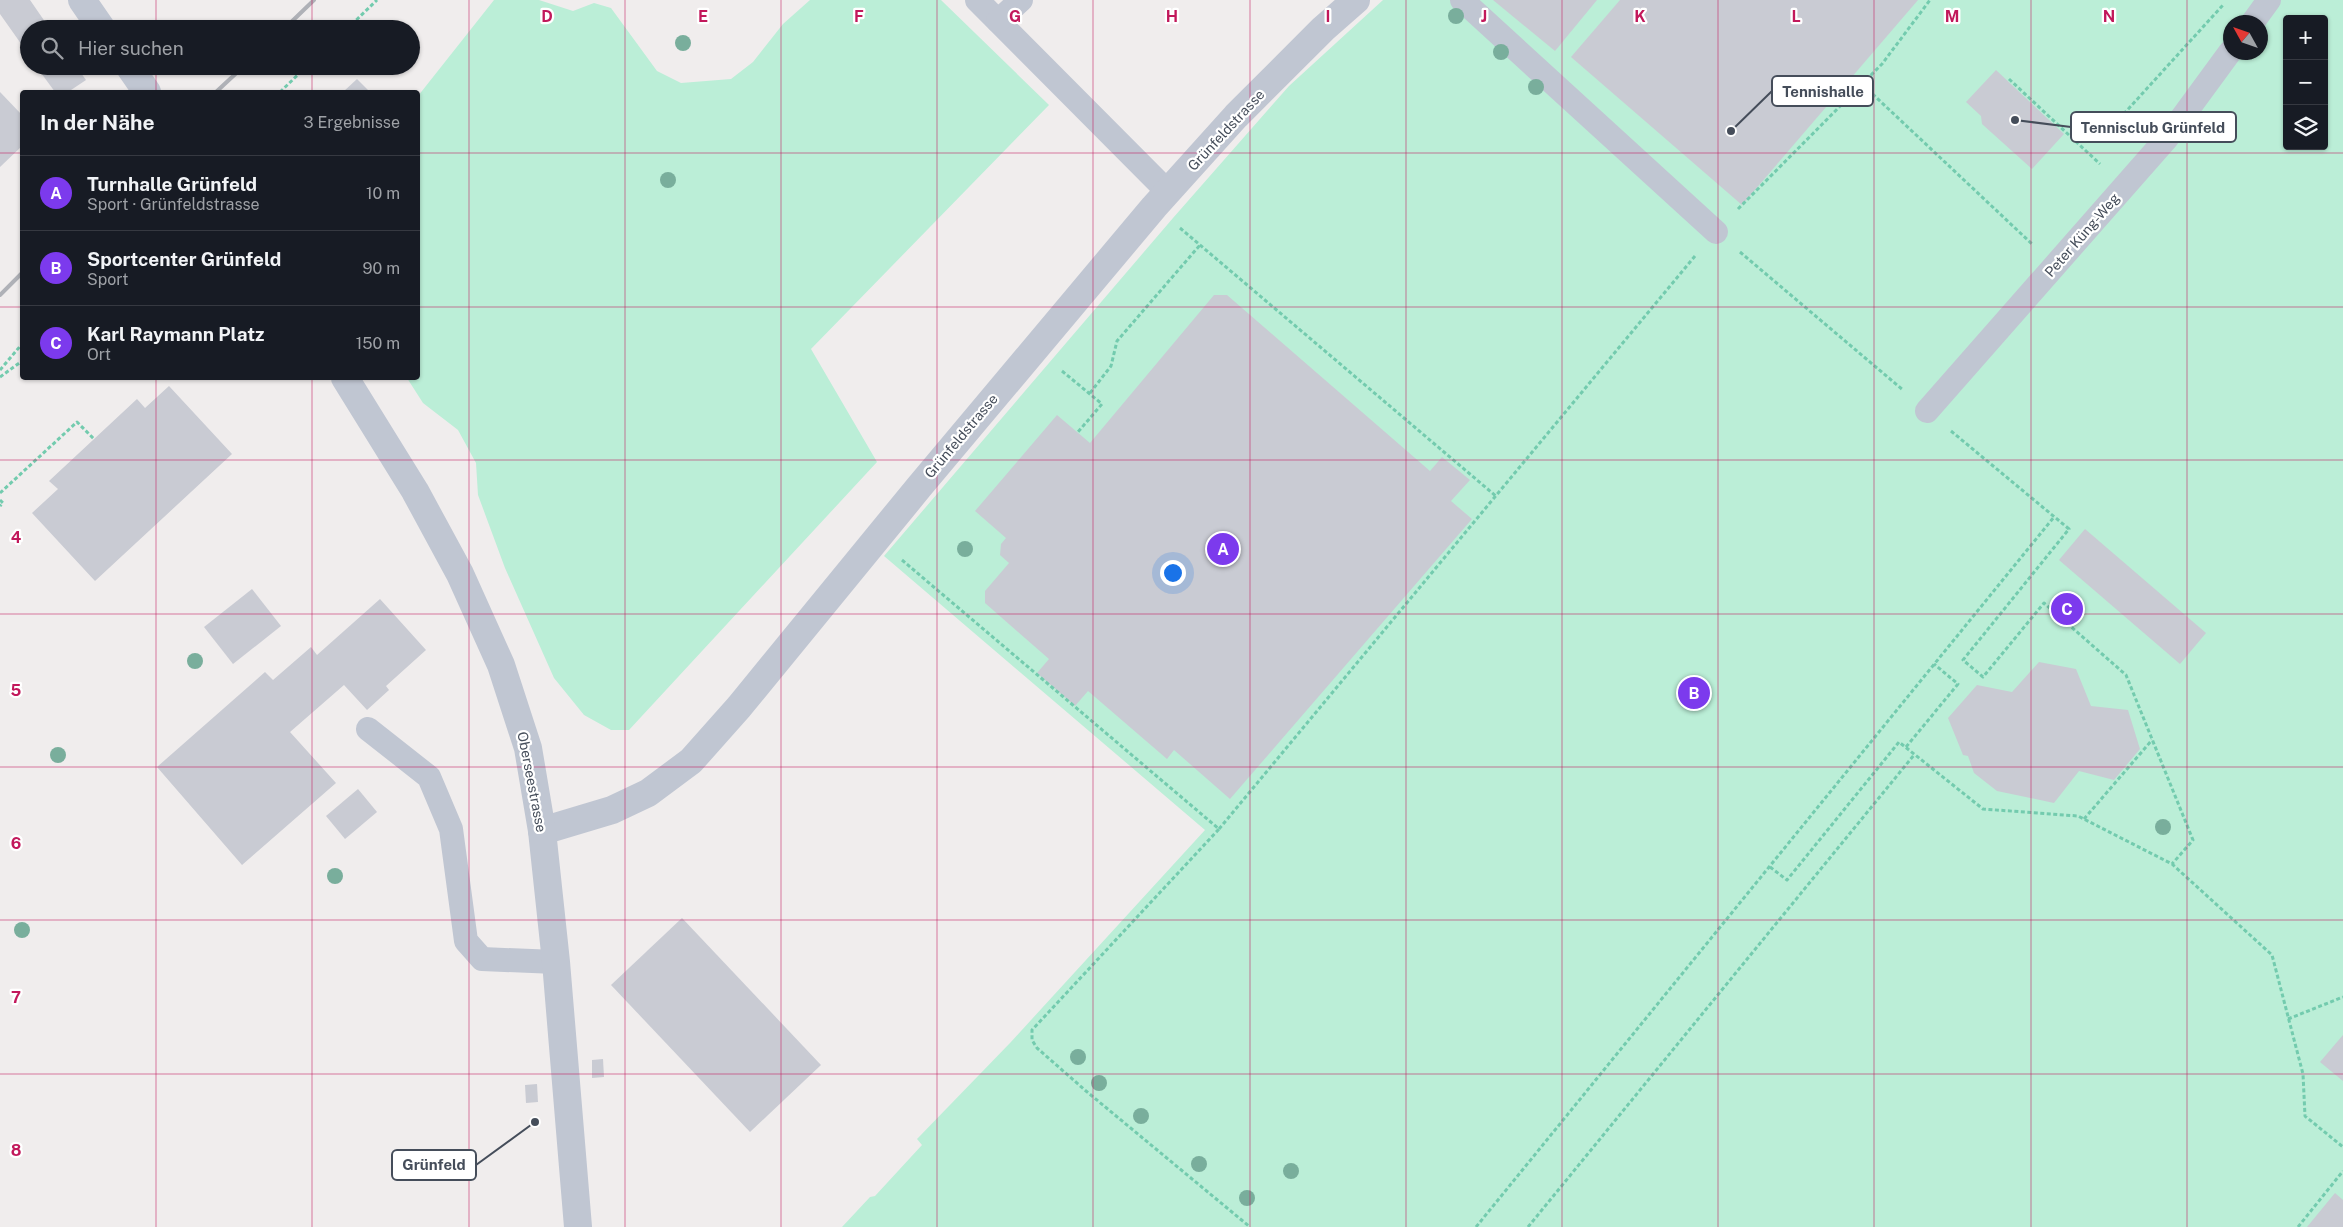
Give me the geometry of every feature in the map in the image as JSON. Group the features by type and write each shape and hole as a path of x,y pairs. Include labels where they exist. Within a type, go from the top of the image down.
{"street":[{"path":"82,0 96,20"},
{"name":"Grünfeldstrasse","path":"542,831 612,810 648,793 691,761 739,707 876,539 1161,199 1236,116 1323,29 1356,0"},
{"path":"135,75 146,90"},
{"name":"Oberseestrasse","path":"346,380 415,491 460,574 501,665 528,748 542,831 556,962 578,1227"}],"lane":[{"path":"977,0 1161,199"},
{"path":"998,21 1021,0"},
{"path":"1462,0 1716,232"},
{"path":"2258,15 2269,0"},
{"name":"Peter Küng-Weg","path":"1927,411 2156,150 2224,60"},
{"path":"368,729 429,777 451,829 466,941 482,959 556,962"}],"path":[{"path":"356,20 377,0"},
{"path":"1250,1227 1086,1091 1038,1048 1032,1040 1032,1030 1219,829 1716,232 1863,85 1882,64 1930,0"},
{"path":"2156,150 2121,117 2227,0"},
{"path":"282,90 298,75"},
{"path":"2009,79 2124,187"},
{"path":"1863,85 2055,266"},
{"path":"1161,199 1200,245 1496,497"},
{"path":"1716,232 2069,529 1963,660 1983,677 2044,603 2126,675 2193,840 2172,864"},
{"path":"1090,393 1111,366 1117,341 1200,245"},
{"path":"0,370 20,346"},
{"path":"0,377 20,362"},
{"path":"1067,375 1102,404 1078,432"},
{"path":"0,493 77,422 94,439"},
{"path":"0,500 3,503 0,506"},
{"path":"1476,1227 2054,517"},
{"path":"876,539 1219,829"},
{"path":"1906,747 1958,684 1934,664"},
{"path":"2084,819 2152,740"},
{"path":"1770,867 1787,880 1899,742 1983,809 2078,816 2172,864 2272,955 2303,1074 2305,1116 2343,1147"},
{"path":"1528,1227 1914,755"},
{"path":"2288,1019 2343,998"},
{"path":"2298,1227 2343,1171"}],"green space":[{"path":"494,0 539,0 573,11 594,3 611,8 657,71 681,83 731,79 753,62 783,24 810,0 941,0 1049,105 811,349 877,462 629,730 611,730 584,715 554,678 505,568 478,495 476,463 458,430 423,403 408,380 420,380 420,93"},
{"path":"1383,0 2343,0 2343,1227 842,1227 870,1197 875,1196 922,1145 917,1139 1010,1043 1205,830 884,556 1173,218 1289,86"}],"building":[{"path":"0,0 30,0 44,20 20,20 20,42 0,14"},
{"path":"1493,0 1597,0 1555,51"},
{"path":"1620,0 1918,0 1742,205 1571,57"},
{"path":"1996,70 2064,134 2032,169 1982,124 1981,116 1966,102"},
{"path":"43,75 82,75 86,80 71,90 54,90"},
{"path":"357,79 368,90 345,90"},
{"path":"0,92 20,113 20,148 0,167"},
{"path":"1214,295 1227,295 1430,471 1442,457 1470,480 1451,501 1472,519 1230,799 1174,750 1167,759 1088,691 1075,706 1037,673 1049,659 985,603 985,591 1009,563 1000,555 1001,544 1006,538 975,511 1057,415 1090,443"},
{"path":"169,386 232,454 95,581 32,513 58,489 49,481 137,399 145,408"},
{"path":"2085,529 2206,633 2180,664 2059,560"},
{"path":"252,589 281,626 233,664 204,627"},
{"path":"380,599 426,650 386,686 389,690 367,710 344,685 290,732 336,783 242,865 157,767 265,672 273,680 311,647 317,655"},
{"path":"2039,662 2076,669 2091,706 2128,710 2140,749 2114,780 2079,771 2054,803 1997,791 1974,773 1968,756 1963,755 1948,718 1977,685 2012,692"},
{"path":"358,789 377,812 345,839 326,816"},
{"path":"682,918 821,1065 750,1132 611,985"},
{"path":"2343,1035 2343,1081 2320,1062"},
{"path":"603,1059 604,1077 592,1078 592,1060"},
{"path":"537,1084 538,1102 526,1103 525,1085"},
{"path":"2335,1193 2343,1200 2343,1227 2307,1227"}],"railway":[{"path":"293,20 314,0"},
{"path":"218,90 234,75"},
{"path":"0,295 20,275"}],"place":[{"name":"Tennisclub Grünfeld","path":"2015,120"},
{"name":"Tennishalle","path":"1731,131"},
{"name":"Turnhalle Grünfeld","path":"1223,549"},
{"name":"Karl Raymann Platz","path":"2067,609"},
{"name":"Sportcenter Grünfeld","path":"1694,693"},
{"name":"Grünfeld","path":"535,1122"}]}
